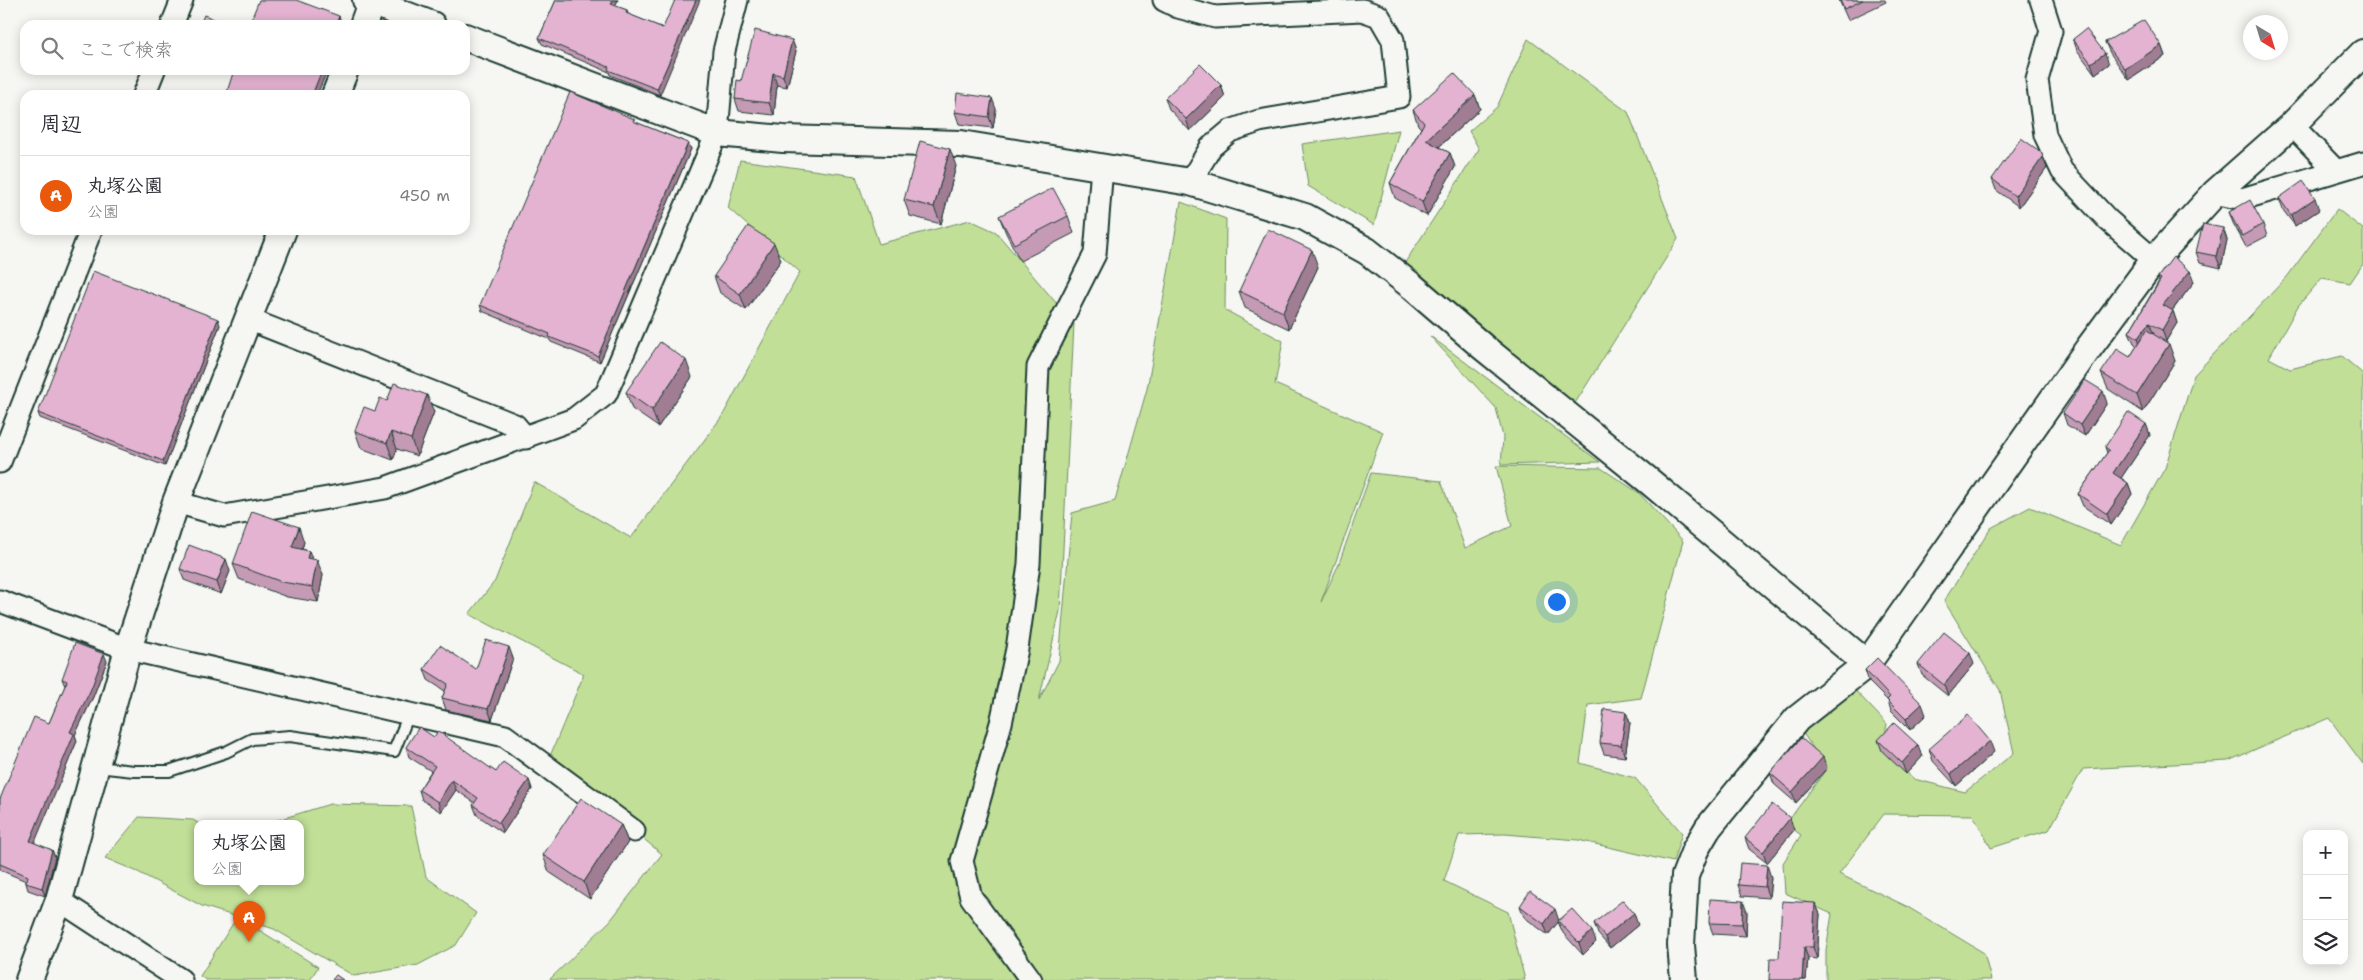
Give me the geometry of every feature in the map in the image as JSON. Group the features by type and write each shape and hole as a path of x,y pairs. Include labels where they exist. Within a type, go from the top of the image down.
{"street":[{"path":"174,20 182,0"},
{"path":"176,502 224,516 385,488 574,420 606,394 717,133 724,51 737,0"},
{"path":"1164,0 1178,7 1215,17 1362,10 1378,16 1393,40 1399,98 1259,121 1230,131 1212,147 1190,182"},
{"path":"2042,0 2051,31 2037,80 2045,134 2062,171 2108,220 2154,260"},
{"path":"368,7 414,20"},
{"path":"470,40 717,133 783,139 961,144 1190,182 1305,217 1367,251 1649,481 1867,664"},
{"path":"1684,980 1680,945 1685,876 1695,850 1708,828 1797,719 1867,664 2088,349 2154,260 2215,193 2292,125 2363,53"},
{"path":"146,90 152,75"},
{"path":"337,90 343,75"},
{"path":"2292,125 2335,170"},
{"path":"2215,193 2242,199 2363,163"},
{"path":"1031,980 971,897 962,861 1001,723 1017,649 1029,564 1038,367 1095,254 1102,167"},
{"path":"0,462 89,235"},
{"path":"29,980 59,900 128,648 176,502 281,235"},
{"path":"248,319 515,425 526,438"},
{"path":"0,601 128,648 505,736 634,831"},
{"path":"59,900 181,980"}],"lane":[{"path":"95,767 134,771 169,771 226,752 252,739 290,736 394,751 409,714"}],"green space":[{"path":"1528,39 1628,112 1678,239 1574,405 1404,264 1479,149 1469,131 1497,107"},
{"path":"1399,130 1374,225 1308,186 1302,144"},
{"path":"740,160 856,176 879,244 970,220 996,232 1074,324 1060,611 1039,700 1059,661 1072,513 1115,501 1147,389 1181,202 1226,219 1225,310 1283,341 1275,384 1383,432 1321,602 1338,566 1371,473 1441,481 1465,548 1512,526 1496,466 1601,468 1639,493 1683,541 1641,698 1588,705 1580,763 1635,778 1682,833 1673,862 1578,840 1505,834 1459,835 1444,881 1508,912 1525,980 549,980 610,921 662,854 548,761 584,674 469,614 495,581 534,482 631,538 723,415 800,272 728,208"},
{"path":"2337,209 2363,229 2363,264 2350,283 2322,278 2298,306 2269,358 2290,369 2342,356 2363,374 2363,764 2329,718 2228,761 2083,769 2049,830 1991,848 1973,815 1884,814 1839,874 1906,906 1984,953 1991,980 1826,980 1826,950 1832,914 1785,893 1783,863 1801,835 1786,824 1827,768 1802,732 1852,687 1887,724 1882,751 1914,779 1965,792 2014,753 2000,690 1944,601 1991,528 2030,507 2121,545 2165,468 2194,375 2287,277"},
{"path":"1430,336 1600,462 1501,465 1503,437 1496,408"},
{"path":"330,804 411,806 426,877 476,913 456,945 418,965 354,976 274,929 240,918 318,967 310,980 206,980 200,976 237,917 202,906 138,872 105,858 139,817 193,820 194,885 304,885 304,820 278,820"}],"building":[{"path":"259,0 296,0 339,16 338,20 251,20"},
{"path":"556,0 613,0 611,4 627,10 626,13 663,28 675,0 696,0 657,89 608,70 609,67 539,38"},
{"path":"1840,0 1863,0 1844,9"},
{"path":"204,15 216,20 202,20"},
{"path":"2144,20 2161,45 2125,69 2105,42"},
{"path":"2086,29 2105,53 2091,63 2073,39"},
{"path":"755,30 792,40 783,76 773,73 769,103 735,99 737,80 741,81"},
{"path":"1200,64 1221,85 1186,119 1165,98"},
{"path":"1454,73 1475,95 1426,140 1450,153 1422,202 1390,183 1424,123 1413,110"},
{"path":"232,75 320,75 314,90 228,90"},
{"path":"570,92 634,119 633,121 688,143 598,356 549,337 550,334 480,305"},
{"path":"957,93 992,98 989,117 955,112"},
{"path":"2021,138 2041,152 2043,157 2015,196 1992,179"},
{"path":"920,141 950,149 934,207 904,200"},
{"path":"2303,181 2315,198 2291,215 2279,198"},
{"path":"1053,188 1068,216 1014,244 999,216"},
{"path":"2250,200 2263,224 2242,236 2229,212"},
{"path":"2203,224 2223,228 2216,256 2196,252"},
{"path":"748,226 774,243 740,294 714,276"},
{"path":"1268,229 1312,250 1283,312 1239,291"},
{"path":"2173,257 2190,271 2163,305 2173,311 2162,330 2149,323 2138,338 2129,332 2161,279 2158,277"},
{"path":"93,271 218,319 163,461 38,413"},
{"path":"2147,330 2169,344 2137,395 2101,373 2117,349 2130,357"},
{"path":"660,342 686,360 652,410 626,392"},
{"path":"2085,380 2103,391 2080,425 2063,413"},
{"path":"394,383 427,395 411,439 391,432 387,443 355,431 364,407 375,411 380,398 387,401"},
{"path":"2128,412 2146,424 2113,473 2128,483 2107,514 2078,494 2109,450 2105,447"},
{"path":"252,511 299,527 292,547 309,551 307,558 317,560 312,587 282,582 233,564"},
{"path":"189,545 226,559 217,582 180,569"},
{"path":"1944,632 1970,653 1944,685 1918,664"},
{"path":"486,640 509,647 488,709 442,698 448,684 424,669 440,645 476,669"},
{"path":"75,643 104,654 91,689 70,732 74,734 30,841 52,850 42,888 26,883 28,876 0,864 0,799 34,717 49,723 67,681 62,679"},
{"path":"1877,658 1922,704 1906,719 1887,700 1890,697 1865,670"},
{"path":"1604,709 1626,712 1621,745 1600,743"},
{"path":"1968,715 1990,741 1951,774 1929,749"},
{"path":"1894,723 1918,745 1902,763 1878,740"},
{"path":"419,727 434,737 438,731 496,772 503,762 529,780 499,823 473,805 478,798 452,780 438,802 419,790 435,766 406,747"},
{"path":"1801,738 1823,757 1792,792 1770,773"},
{"path":"581,798 621,825 584,882 543,855"},
{"path":"1772,804 1790,818 1763,852 1745,838"},
{"path":"1740,863 1767,865 1765,887 1738,885"},
{"path":"1530,891 1555,909 1544,924 1520,906"},
{"path":"1710,899 1743,901 1742,924 1709,923"},
{"path":"1623,900 1634,913 1605,937 1594,923"},
{"path":"1782,901 1815,903 1813,947 1804,947 1802,980 1769,980 1770,958 1779,958"},
{"path":"1572,909 1592,931 1579,943 1558,921"},
{"path":"336,975 343,980 332,980"}],"place":[{"name":"丸塚公園","path":"249,942"}]}
